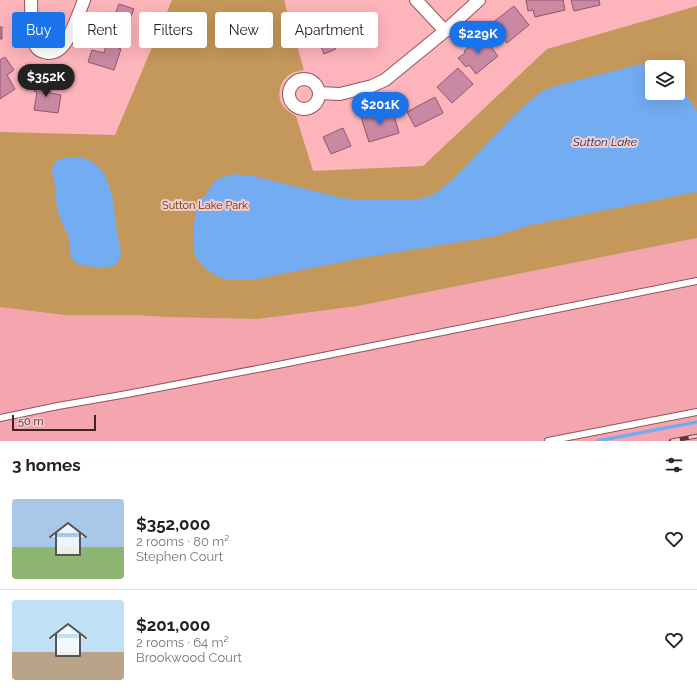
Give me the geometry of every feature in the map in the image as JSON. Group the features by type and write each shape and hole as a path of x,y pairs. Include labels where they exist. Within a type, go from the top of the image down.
{"street":[{"path":"31,0 33,42 36,48 42,52 51,53 59,50 67,40 84,0"},
{"path":"416,0 445,31"},
{"path":"319,93 340,94 372,86 385,80 445,31 479,0"}],"lane":[{"path":"0,418 283,364 697,281"},
{"path":"548,441 697,412"}],"shaded area":[{"path":"697,238 697,441 0,441 0,307 64,315 135,315 258,319 358,306"}],"green space":[{"name":"Sutton Lake Park","path":"172,0 284,0 287,12 281,12 281,48 298,48 304,70 295,72 286,77 281,86 280,97 283,106 296,116 313,171 423,166 547,49 697,6 697,238 358,306 258,319 135,315 64,315 0,307 0,132 115,135 152,48 207,48 207,12 167,12"}],"water":[{"name":"Sutton Lake","path":"645,64 645,100 685,100 685,93 697,112 697,192 531,225 496,236 356,259 251,280 228,280 217,276 208,271 195,256 193,247 193,230 197,206 200,199 206,195 216,180 235,174 253,176 342,198 361,200 417,199 427,197 438,192 456,176 515,114 537,95 555,86"},
{"path":"70,157 81,157 91,161 102,170 108,183 113,199 121,252 120,259 117,264 101,268 77,264 72,259 68,234 59,215 56,201 56,189 52,172 53,165 56,161"}],"building":[{"path":"526,0 563,0 565,10 535,17 533,10 528,11"},
{"path":"571,0 599,0 600,5 574,11"},
{"path":"119,4 134,9 131,16 131,12 116,12"},
{"path":"514,6 529,25 507,43 491,24"},
{"path":"0,27 2,27 2,39 0,39"},
{"path":"483,36 498,56 476,74 469,65 466,67 458,58 465,53 464,51"},
{"path":"105,48 121,49 114,70 88,62 92,50 104,53"},
{"path":"321,48 336,48 336,49 324,54"},
{"path":"5,57 14,70 7,75 15,89 0,99 0,60"},
{"path":"458,68 473,84 452,103 437,87"},
{"path":"36,81 51,83 50,93 61,95 58,113 34,110 37,92 34,91"},
{"path":"435,97 443,113 415,127 407,112"},
{"path":"393,112 399,133 369,142 361,117 373,113 374,118"},
{"path":"343,128 351,146 331,154 323,137"}],"waterway":[{"path":"597,441 697,422"}],"railway":[{"path":"671,441 697,436"}]}
